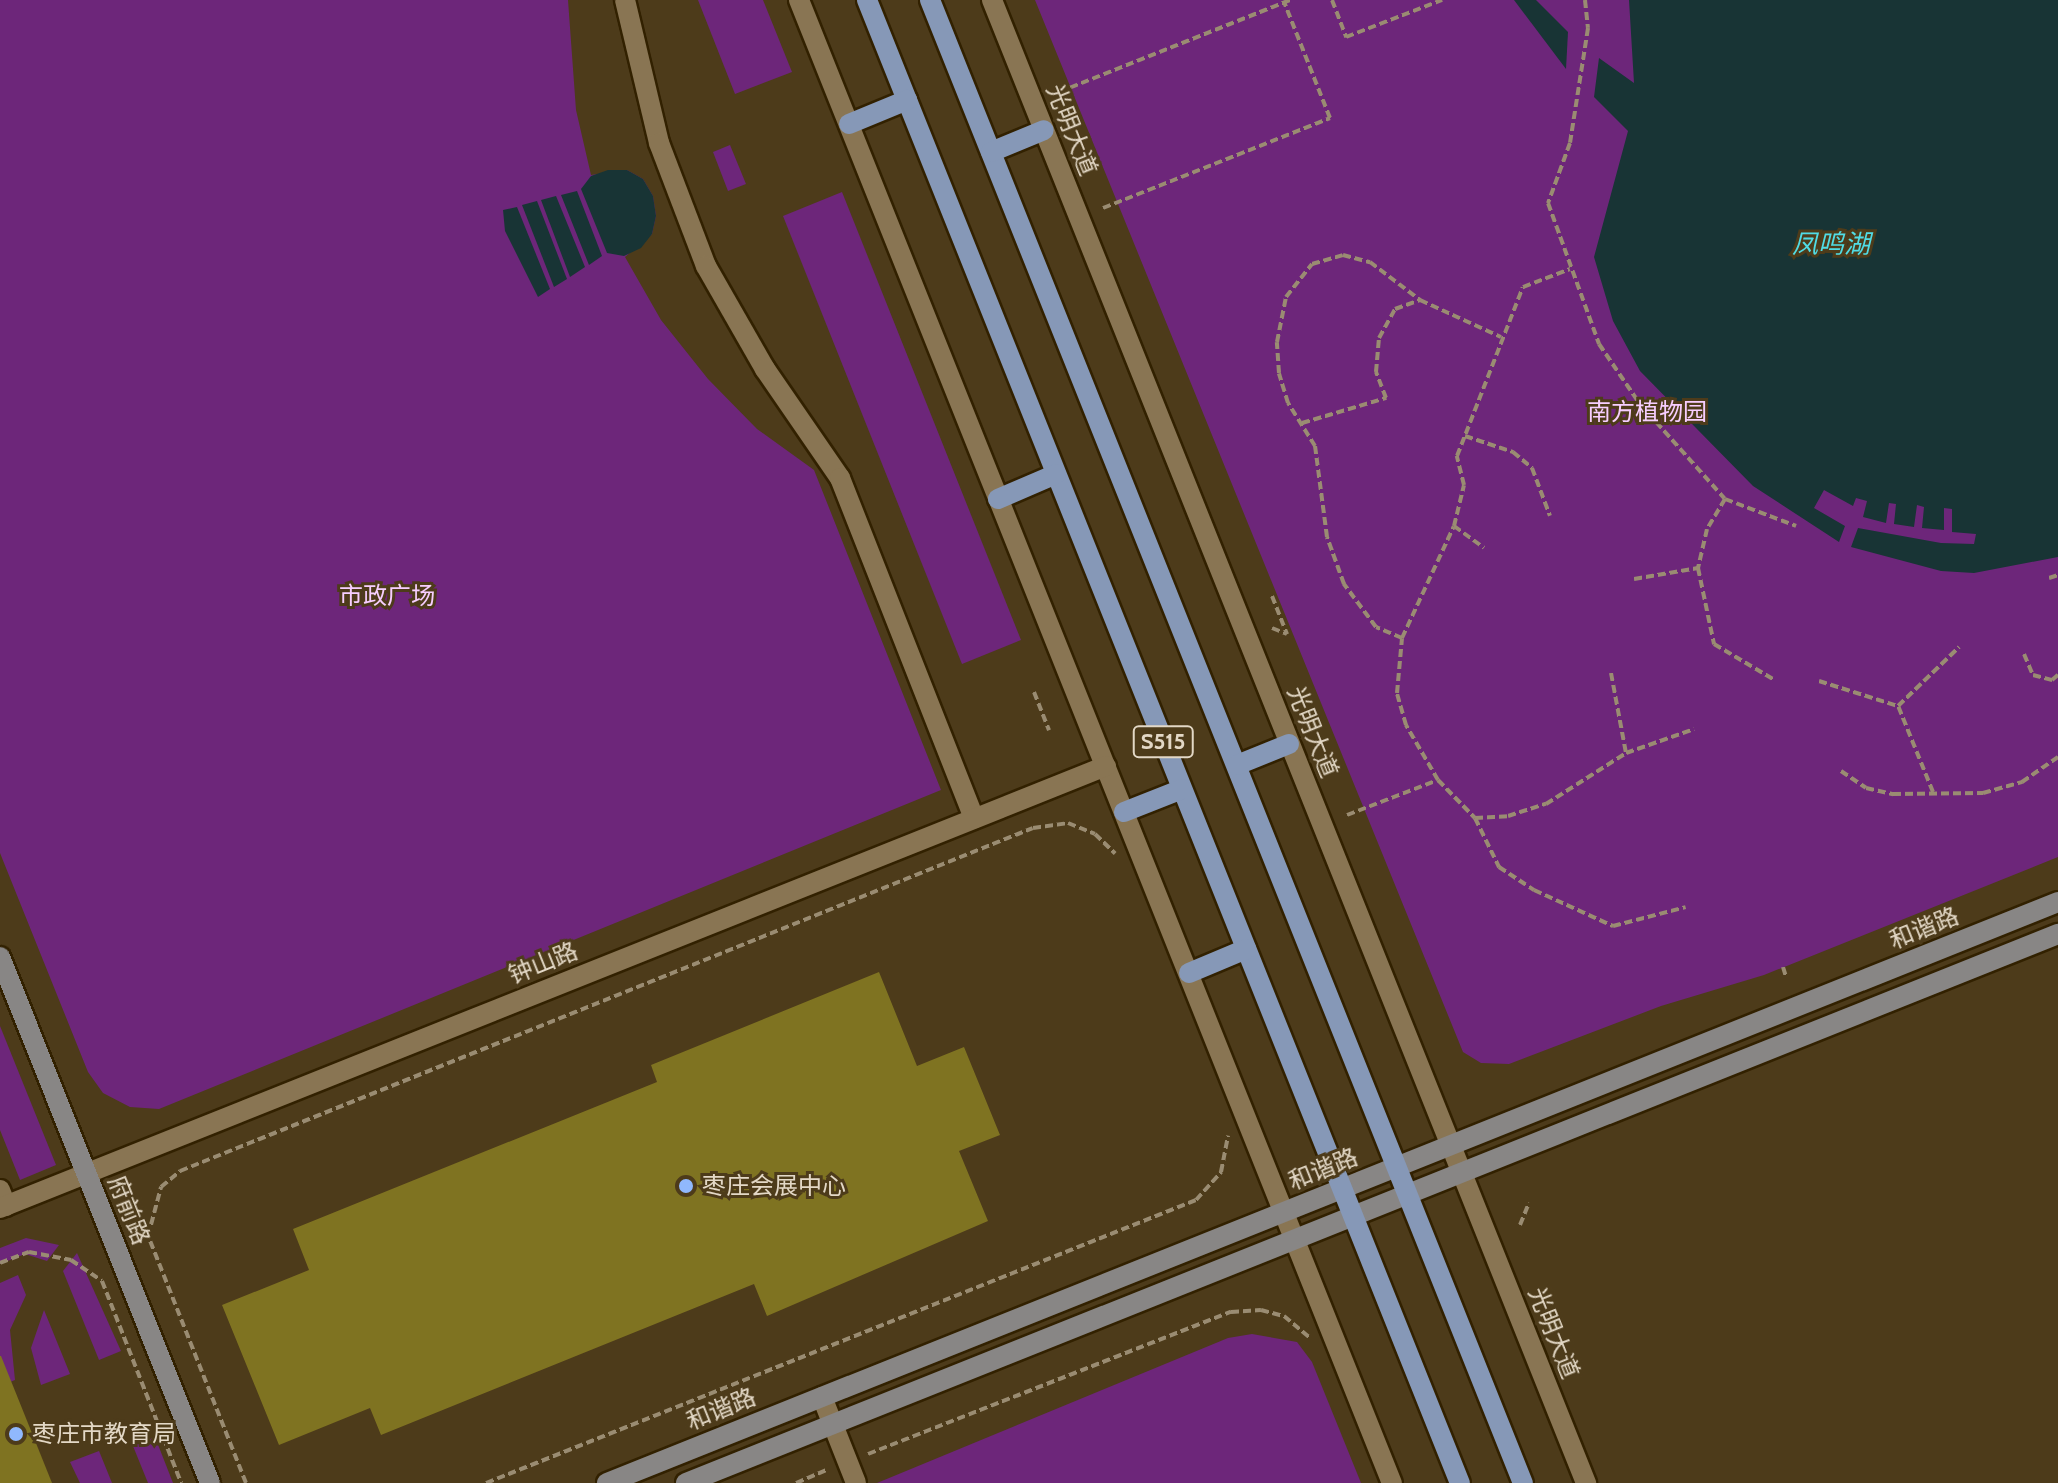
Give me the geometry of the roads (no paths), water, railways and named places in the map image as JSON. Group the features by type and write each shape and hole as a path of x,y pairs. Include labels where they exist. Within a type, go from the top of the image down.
{"main road":[{"name":"S515","path":"867,0 1460,1483"},
{"name":"S515","path":"930,0 1523,1483"},
{"path":"849,124 907,100"},
{"path":"991,152 1044,130"},
{"path":"998,499 1056,474"},
{"path":"1237,765 1289,744"},
{"path":"1124,812 1182,789"},
{"name":"和谐路","path":"607,1483 2058,902"},
{"path":"686,1483 2058,934"},
{"path":"1189,973 1246,949"},
{"name":"府前路","path":"0,957 210,1483"}],"street":[{"path":"625,0 659,143 706,266 765,369 840,478 974,819"},
{"name":"S515","path":"799,0 1392,1483"},
{"name":"光明大道","path":"992,0 1586,1483"},
{"name":"钟山路","path":"2,1201 86,1174 1106,766"},
{"path":"822,1397 856,1483"}],"water":[{"path":"1514,0 1536,0 1568,32 1566,69"},
{"name":"凤鸣湖","path":"1629,0 2058,0 2058,557 1974,573 1941,571 1851,547 1858,528 1941,543 1974,544 1976,534 1952,532 1952,509 1944,508 1944,530 1922,528 1924,507 1917,505 1914,527 1894,524 1896,504 1889,503 1886,523 1863,517 1867,501 1856,498 1853,506 1824,490 1814,508 1845,526 1839,542 1753,486 1640,371 1613,321 1594,257 1628,131 1594,97 1599,58 1634,83"},
{"path":"608,170 627,170 643,179 653,196 656,216 652,234 641,248 624,256 607,253 581,189 591,176"},
{"path":"577,191 602,256 589,265 561,195"},
{"path":"556,196 585,267 570,277 541,200"},
{"path":"537,201 567,279 554,287 522,205"},
{"path":"517,207 550,289 538,297 505,231 503,210"}],"place":[{"name":"枣庄会展中心","path":"686,1186"},
{"name":"枣庄市教育局","path":"16,1434"}],"park label":[{"name":"南方植物园","path":"1647,412"},
{"name":"市政广场","path":"387,596"}]}
